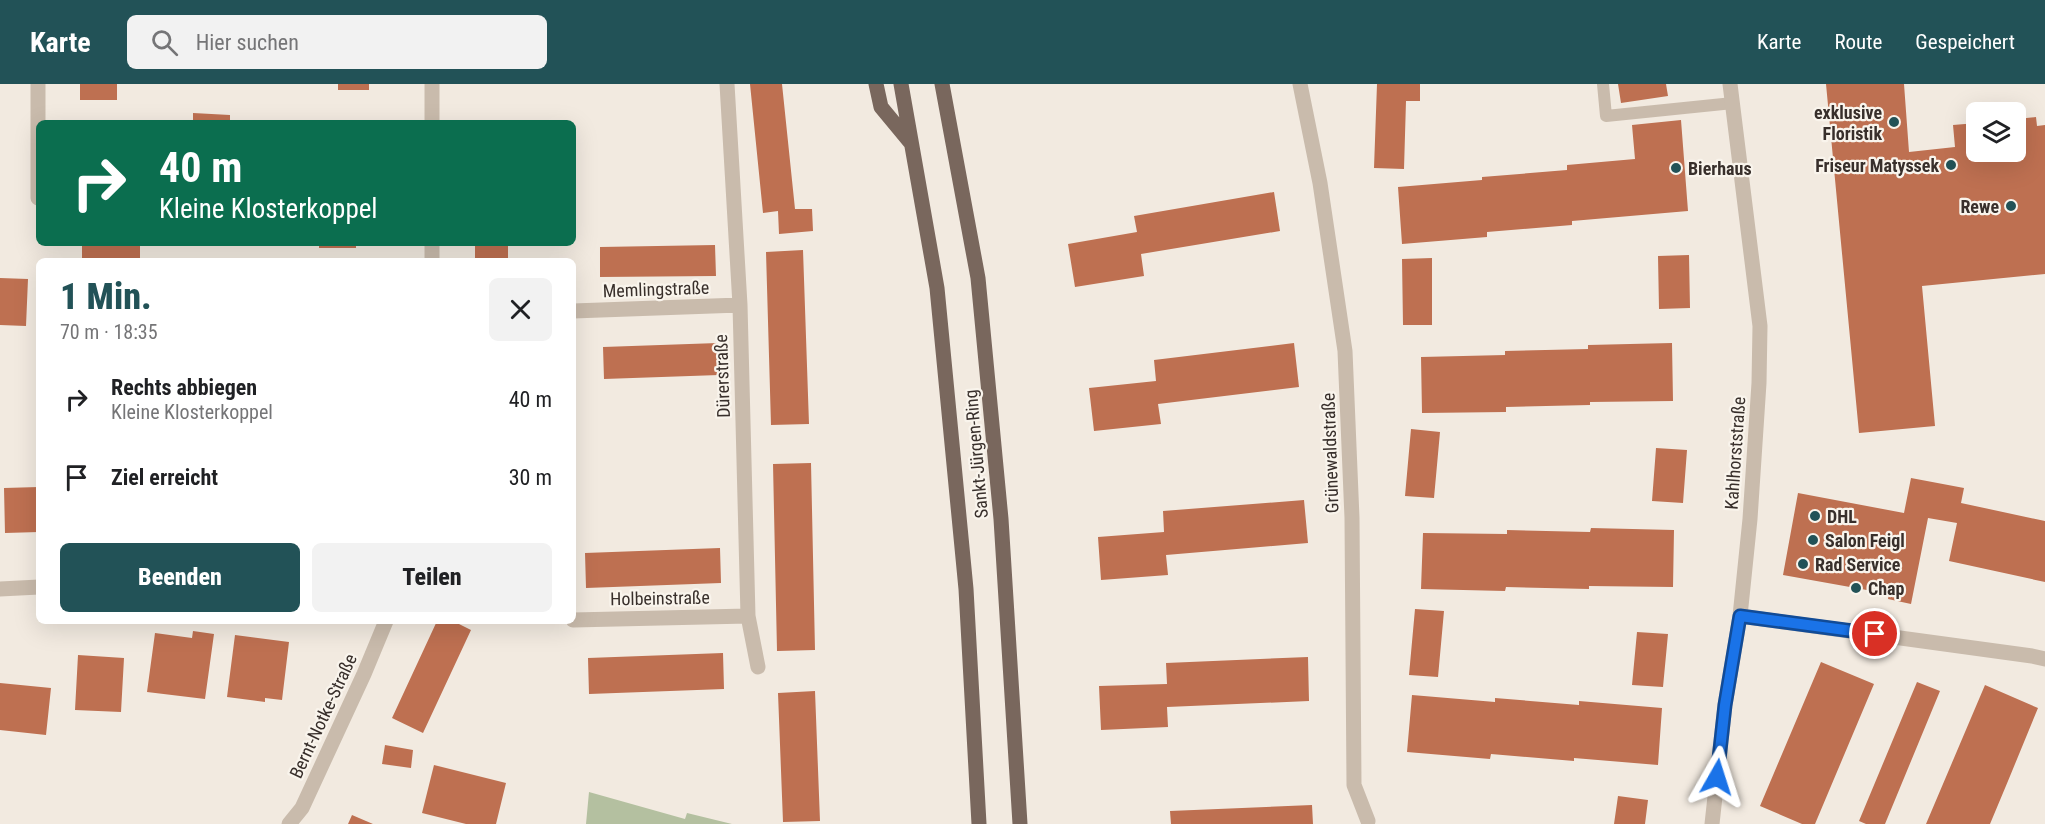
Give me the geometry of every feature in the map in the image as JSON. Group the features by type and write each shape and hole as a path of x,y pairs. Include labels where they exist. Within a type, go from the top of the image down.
{"main road":[{"path":"876,84 881,107 912,144"},
{"name":"Sankt-Jürgen-Ring","path":"901,84 937,288 967,601 979,824"},
{"name":"Sankt-Jürgen-Ring","path":"942,84 978,278 1001,509 1020,824"}],"street":[{"path":"38,84 38,120"},
{"path":"432,84 432,120"},
{"name":"Dürerstraße","path":"727,84 740,305 748,616 758,667"},
{"name":"Grünewaldstraße","path":"1300,84 1320,183 1345,351 1352,518 1354,785 1368,821"},
{"name":"Kahlhorststraße","path":"1712,824 1725,705 1740,616 1760,383 1760,326 1730,84"},
{"name":"Memlingstraße","path":"576,311 740,305"},
{"path":"0,589 36,587"},
{"name":"Holbeinstraße","path":"576,620 748,616"},
{"path":"1740,616 2045,659"},
{"name":"Bernt-Notke-Straße","path":"289,824 302,808 385,624"}],"lane":[{"path":"1603,84 1606,116 1733,103"}],"green space":[{"path":"589,792 685,819 687,813 732,824 586,824"}],"building":[{"path":"80,84 117,84 117,100 80,100"},
{"path":"338,84 369,84 369,90 338,90"},
{"path":"750,84 782,84 795,209 812,209 813,231 779,234 778,211 763,213"},
{"path":"1377,84 1420,84 1420,101 1406,101 1404,169 1374,168"},
{"path":"1618,84 1666,84 1668,96 1621,103"},
{"path":"1826,84 1904,84 1909,152 1955,147 1953,125 1966,124 1966,162 2026,162 2026,118 2036,117 2037,126 2045,125 2045,274 1922,286 1935,426 1859,433"},
{"path":"193,113 230,115 230,120 193,120"},
{"path":"1681,120 1688,211 1572,221 1572,225 1487,232 1487,237 1402,244 1398,187 1567,170 1567,165 1635,159 1632,125"},
{"path":"1274,192 1280,231 1141,254 1144,276 1075,287 1068,244 1137,232 1134,216"},
{"path":"715,245 716,276 600,277 600,247"},
{"path":"82,246 140,246 140,258 82,258"},
{"path":"319,246 356,246 356,248 319,248"},
{"path":"475,246 508,246 508,258 475,258"},
{"path":"803,250 809,424 771,425 766,252"},
{"path":"1689,255 1690,308 1659,309 1658,256"},
{"path":"1432,258 1432,325 1403,325 1402,259"},
{"path":"0,278 28,279 26,326 0,325"},
{"path":"718,343 719,375 604,379 603,347"},
{"path":"1294,343 1299,387 1158,404 1161,424 1094,431 1089,388 1156,381 1154,360"},
{"path":"1672,343 1673,401 1590,402 1590,405 1506,407 1506,412 1422,413 1421,357 1505,355 1505,351 1588,349 1588,345"},
{"path":"1411,429 1440,432 1434,498 1405,496"},
{"path":"1656,448 1687,450 1683,503 1652,501"},
{"path":"811,463 815,650 777,651 773,464"},
{"path":"1911,478 1964,488 1961,503 2045,521 2045,582 1949,561 1957,523 1928,518 1911,604 1888,599 1889,594 1783,575 1798,493 1904,513"},
{"path":"36,487 36,532 5,533 4,488"},
{"path":"1304,500 1308,543 1166,555 1168,575 1101,580 1098,537 1164,532 1163,511"},
{"path":"1591,528 1674,530 1673,587 1589,586 1589,589 1506,587 1505,591 1421,589 1423,533 1507,534 1507,530 1590,532"},
{"path":"720,548 721,583 586,588 585,553"},
{"path":"1415,609 1444,611 1438,677 1409,675"},
{"path":"436,624 459,624 471,630 423,733 392,718"},
{"path":"193,631 214,634 205,699 147,692 155,633 192,638"},
{"path":"1637,632 1668,634 1663,687 1632,685"},
{"path":"235,635 289,642 282,700 265,698 265,702 227,697"},
{"path":"723,653 724,689 589,694 588,658"},
{"path":"78,655 124,658 121,712 75,710"},
{"path":"1308,657 1309,701 1167,707 1168,727 1101,730 1099,686 1167,684 1166,663"},
{"path":"1821,662 1874,684 1815,824 1802,824 1760,806"},
{"path":"1917,682 1940,691 1885,824 1866,824 1859,821"},
{"path":"0,683 51,688 46,735 0,730"},
{"path":"1985,685 2038,708 1990,824 1926,824"},
{"path":"815,691 820,821 783,822 778,693"},
{"path":"1412,695 1495,702 1495,698 1579,705 1579,701 1662,708 1658,765 1491,754 1490,759 1407,752"},
{"path":"385,745 413,750 411,768 382,764"},
{"path":"434,765 506,783 496,824 466,824 422,813"},
{"path":"1618,796 1648,800 1645,824 1614,824"},
{"path":"1312,805 1313,824 1171,824 1170,811"},
{"path":"352,815 373,824 348,824"}],"place":[{"name":"exklusive Floristik","path":"1894,122"},
{"name":"Friseur Matyssek","path":"1951,165"},
{"name":"Bierhaus","path":"1676,168"},
{"name":"Rewe","path":"2011,206"},
{"name":"DHL","path":"1815,516"},
{"name":"Salon Feigl","path":"1813,540"},
{"name":"Rad Service","path":"1803,564"},
{"name":"Chap","path":"1856,588"}],"route":[{"path":"1717,777 1725,705 1740,616 1875,634"}]}
